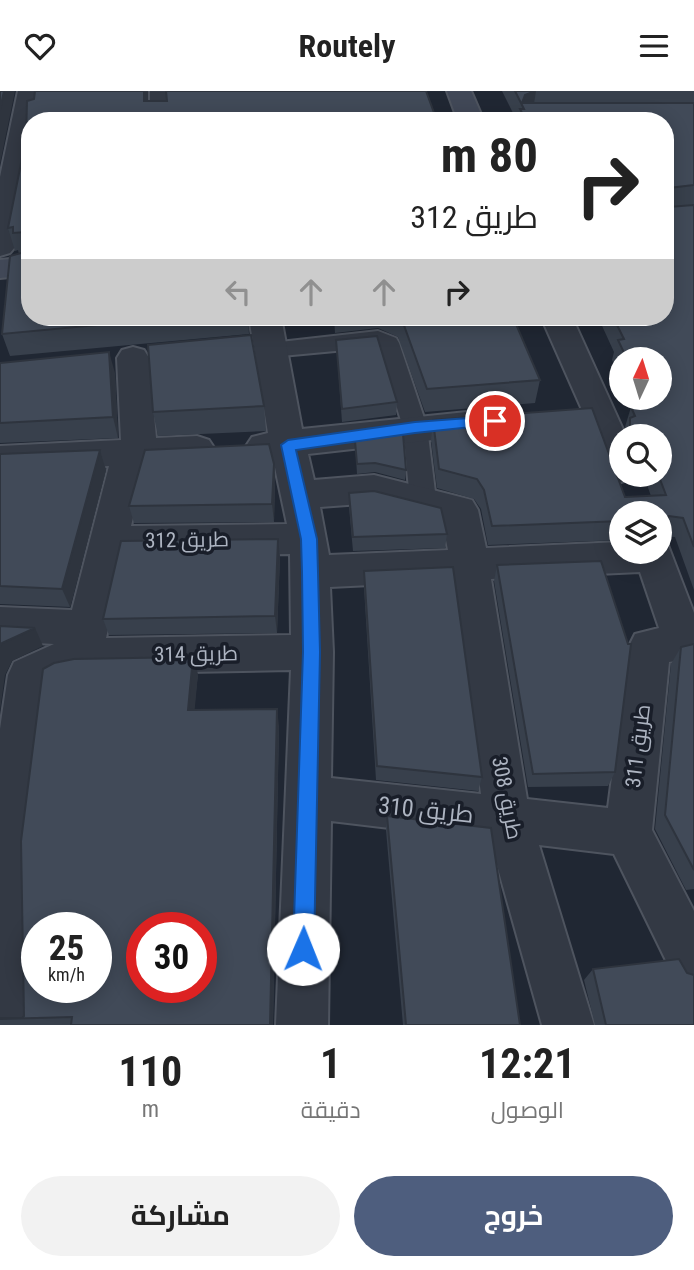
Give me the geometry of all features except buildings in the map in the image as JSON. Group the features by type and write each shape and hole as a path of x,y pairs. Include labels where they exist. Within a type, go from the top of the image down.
{"street":[{"path":"25,112 30,91"},
{"path":"459,91 467,112"},
{"path":"0,247 7,184 21,127"},
{"path":"0,269 21,267"},
{"path":"560,326 609,436"},
{"path":"258,338 301,495 310,555 312,652 302,1025"},
{"path":"84,642 127,465 139,452 133,358"},
{"path":"560,415 600,412"},
{"path":"0,459 288,445 415,428 521,419"},
{"name":"طريق 308","path":"301,495 374,489 459,510 508,818 568,1025"},
{"name":"طريق 312","path":"108,541 310,555"},
{"path":"310,555 470,566 609,556"},
{"name":"طريق 311","path":"628,833 650,646 689,644 657,564"},
{"name":"طريق 314","path":"0,624 84,642 312,652"},
{"name":"طريق 314","path":"7,1025 2,855 29,675 84,642"},
{"name":"طريق 310","path":"307,797 628,833"},
{"path":"628,833 694,963"}],"lane":[{"path":"158,91 159,112"},
{"path":"258,338 378,338 388,343 415,428 423,500"}],"route":[{"path":"303,949 312,652 310,572 309,539 288,445 415,428 495,421"}]}
